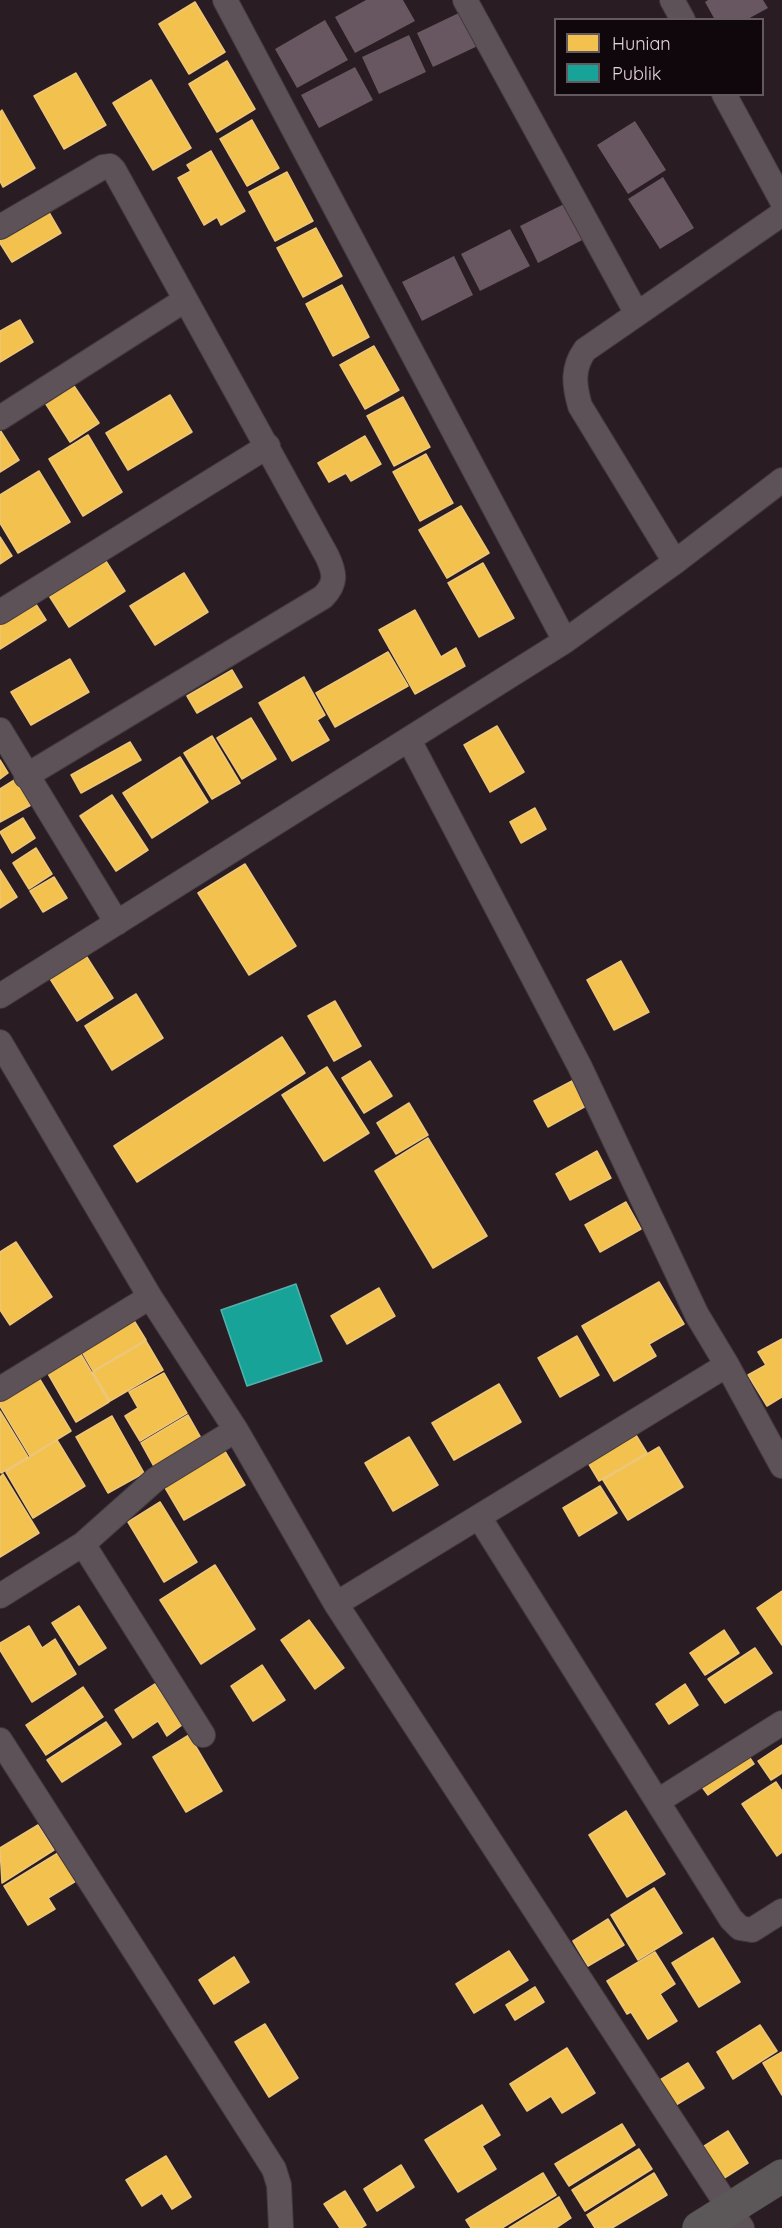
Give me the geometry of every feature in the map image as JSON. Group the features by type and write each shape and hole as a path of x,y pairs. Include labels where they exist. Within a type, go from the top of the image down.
{"main road":[{"path":"699,2228 737,2218 782,2176"}],"street":[{"path":"225,0 565,641"},
{"path":"465,0 637,314"},
{"path":"672,0 682,18"},
{"path":"725,96 782,201"},
{"path":"0,227 95,170 110,166 120,177 185,300 268,446 327,556 335,578 331,589 323,597 26,776"},
{"path":"675,562 580,406 575,389 577,361 585,350 782,214"},
{"path":"0,418 185,300"},
{"path":"0,612 268,446"},
{"path":"0,996 565,641 675,562 782,480"},
{"path":"0,730 117,923"},
{"path":"409,740 580,1067 698,1315 782,1466"},
{"path":"0,1042 150,1297 236,1430 336,1604 737,2218"},
{"path":"0,1389 150,1297"},
{"path":"336,1604 727,1365"},
{"path":"0,1596 83,1544 156,1479 236,1430"},
{"path":"479,1517 731,1919 740,1928 752,1930 782,1911"},
{"path":"83,1544 203,1735"},
{"path":"658,1801 782,1723"},
{"path":"0,1740 274,2169 279,2185 281,2228"}],"building: Hunian":[{"path":"195,2 225,52 189,74 159,24"},
{"path":"227,61 255,109 217,132 189,84"},
{"path":"76,73 106,125 64,149 34,96"},
{"path":"151,80 191,148 153,170 113,103"},
{"path":"2,110 35,168 3,187 0,181 0,112"},
{"path":"252,120 279,168 247,186 220,139"},
{"path":"211,151 245,211 221,225 217,217 204,225 178,178 191,171 187,165"},
{"path":"287,172 313,221 275,241 249,192"},
{"path":"46,207 61,233 12,262 0,243 0,235"},
{"path":"316,228 342,276 303,297 277,248"},
{"path":"342,285 369,337 333,356 306,304"},
{"path":"20,320 33,342 0,362 0,331"},
{"path":"374,346 399,390 365,409 340,365"},
{"path":"72,383 99,423 70,442 44,401"},
{"path":"170,395 192,432 128,470 106,433"},
{"path":"403,397 430,447 394,466 367,416"},
{"path":"0,430 19,460 0,472"},
{"path":"88,435 122,492 83,516 49,459"},
{"path":"365,436 381,464 351,481 346,473 329,482 318,463"},
{"path":"426,454 453,503 420,521 393,472"},
{"path":"39,471 70,522 18,553 0,523 0,495"},
{"path":"461,506 489,553 447,578 419,530"},
{"path":"0,537 12,556 0,564"},
{"path":"104,558 125,591 69,627 48,594"},
{"path":"483,563 514,618 479,637 448,583"},
{"path":"184,573 208,612 155,645 130,606"},
{"path":"32,598 46,620 0,649 0,618"},
{"path":"415,610 441,657 456,648 465,666 415,694 379,630"},
{"path":"388,652 408,686 335,727 316,693"},
{"path":"70,659 89,692 31,725 11,692"},
{"path":"232,670 242,687 197,713 187,696"},
{"path":"304,677 325,715 317,720 329,740 292,761 259,703"},
{"path":"251,718 276,759 242,779 217,738"},
{"path":"497,726 524,772 490,792 464,745"},
{"path":"212,736 240,783 212,799 184,753"},
{"path":"130,742 141,760 81,793 71,775"},
{"path":"180,757 208,802 152,838 123,793"},
{"path":"0,760 8,773 0,779"},
{"path":"16,779 31,805 0,822 0,789"},
{"path":"112,795 148,850 116,871 80,816"},
{"path":"535,808 546,829 521,843 510,822"},
{"path":"23,818 35,838 12,853 0,832"},
{"path":"36,848 52,874 29,889 13,863"},
{"path":"245,864 296,946 249,975 198,893"},
{"path":"0,870 17,897 0,908"},
{"path":"54,877 67,898 43,912 30,891"},
{"path":"83,951 113,998 77,1021 47,974"},
{"path":"621,961 649,1012 614,1030 587,980"},
{"path":"136,994 163,1038 112,1070 85,1026"},
{"path":"335,1001 361,1046 334,1061 308,1016"},
{"path":"282,1037 305,1073 137,1182 114,1146"},
{"path":"370,1061 392,1096 364,1113 342,1078"},
{"path":"327,1067 369,1133 324,1161 282,1095"},
{"path":"572,1081 586,1106 548,1127 534,1101"},
{"path":"409,1103 428,1135 396,1154 377,1123"},
{"path":"428,1138 487,1236 433,1268 375,1171"},
{"path":"597,1151 611,1178 570,1200 556,1174"},
{"path":"626,1202 641,1229 600,1252 585,1225"},
{"path":"16,1242 52,1297 10,1325 0,1310 0,1252"},
{"path":"659,1282 684,1324 649,1344 656,1356 614,1381 582,1326"},
{"path":"379,1288 395,1316 347,1344 331,1316"},
{"path":"130,1314 146,1340 93,1371 78,1345"},
{"path":"577,1336 599,1375 560,1397 538,1358"},
{"path":"782,1339 782,1397 767,1406 748,1375 766,1365 758,1352"},
{"path":"146,1341 163,1370 110,1401 93,1372"},
{"path":"76,1346 109,1402 76,1422 43,1365"},
{"path":"36,1373 71,1431 30,1456 0,1406 0,1395"},
{"path":"164,1373 187,1413 140,1441 125,1416 138,1408 129,1392"},
{"path":"499,1384 521,1422 454,1460 432,1423"},
{"path":"0,1411 28,1457 1,1473 0,1472"},
{"path":"188,1415 205,1445 157,1472 141,1443"},
{"path":"112,1416 144,1473 108,1493 76,1437"},
{"path":"631,1427 647,1453 599,1481 584,1456"},
{"path":"409,1437 438,1485 393,1511 365,1463"},
{"path":"57,1440 85,1486 33,1518 6,1472"},
{"path":"220,1443 245,1485 184,1520 160,1479"},
{"path":"659,1447 683,1487 628,1520 603,1480"},
{"path":"3,1474 39,1533 0,1557 0,1477"},
{"path":"600,1486 617,1513 579,1536 563,1508"},
{"path":"160,1502 197,1562 164,1582 128,1522"},
{"path":"215,1565 255,1629 201,1664 160,1600"},
{"path":"782,1591 782,1645 757,1608"},
{"path":"79,1606 106,1648 79,1665 52,1623"},
{"path":"309,1620 344,1668 315,1689 281,1640"},
{"path":"29,1626 42,1648 55,1639 76,1674 32,1702 0,1650 0,1643"},
{"path":"724,1630 739,1653 705,1675 690,1653"},
{"path":"755,1648 772,1673 725,1703 708,1679"},
{"path":"262,1665 285,1700 253,1721 231,1686"},
{"path":"155,1684 182,1725 167,1736 158,1721 133,1738 115,1710"},
{"path":"685,1684 698,1705 669,1724 656,1704"},
{"path":"83,1687 103,1717 46,1755 26,1725"},
{"path":"106,1722 121,1744 62,1782 47,1760"},
{"path":"189,1735 222,1791 186,1812 153,1757"},
{"path":"782,1745 782,1773 771,1780 758,1761"},
{"path":"744,1749 754,1764 708,1795 697,1780"},
{"path":"776,1782 782,1791 782,1852 777,1856 742,1804"},
{"path":"626,1811 665,1874 627,1897 589,1835"},
{"path":"38,1825 54,1850 2,1883 0,1848"},
{"path":"58,1853 76,1881 48,1898 55,1909 28,1925 4,1886"},
{"path":"654,1888 682,1933 638,1960 611,1915"},
{"path":"608,1919 624,1945 588,1966 573,1941"},
{"path":"713,1938 740,1982 699,2007 672,1963"},
{"path":"509,1951 528,1980 474,2013 456,1984"},
{"path":"655,1952 675,1984 660,1994 677,2021 648,2039 631,2012 627,2014 607,1981"},
{"path":"234,1957 249,1982 214,2004 199,1980"},
{"path":"535,1987 544,2002 515,2020 506,2005"},
{"path":"265,2024 298,2078 269,2097 235,2042"},
{"path":"760,2025 777,2051 733,2079 717,2052"},
{"path":"567,2048 595,2093 562,2113 551,2096 527,2111 510,2084"},
{"path":"782,2052 782,2095 763,2063"},
{"path":"688,2063 704,2088 666,2111 650,2086"},
{"path":"482,2105 500,2135 482,2146 496,2169 458,2192 425,2140"},
{"path":"622,2124 635,2145 569,2186 555,2164"},
{"path":"728,2131 748,2163 718,2182 698,2150"},
{"path":"639,2149 652,2169 585,2211 572,2190"},
{"path":"166,2156 191,2197 172,2209 162,2193 142,2206 126,2180"},
{"path":"401,2165 414,2187 377,2211 364,2189"},
{"path":"543,2173 556,2195 502,2228 471,2228 466,2220"},
{"path":"654,2173 667,2195 612,2228 595,2228 587,2215"},
{"path":"345,2191 366,2225 361,2228 340,2228 324,2204"},
{"path":"559,2197 571,2218 556,2228 509,2228"}],"building: Publik":[{"path":"296,1284 322,1361 247,1386 221,1310"}],"building: Lainnya":[{"path":"366,0 403,0 415,21 355,53 335,17"},
{"path":"708,0 763,0 768,8 750,18 714,18 705,2"},
{"path":"465,10 482,44 433,67 417,33"},
{"path":"325,20 348,60 297,88 275,49"},
{"path":"409,35 426,72 379,94 362,57"},
{"path":"355,67 373,100 319,128 301,95"},
{"path":"635,121 666,170 628,194 597,145"},
{"path":"663,177 694,228 660,249 628,199"},
{"path":"570,201 588,237 538,263 520,226"},
{"path":"510,229 530,266 480,291 461,254"},
{"path":"454,256 473,295 422,321 402,282"}]}
